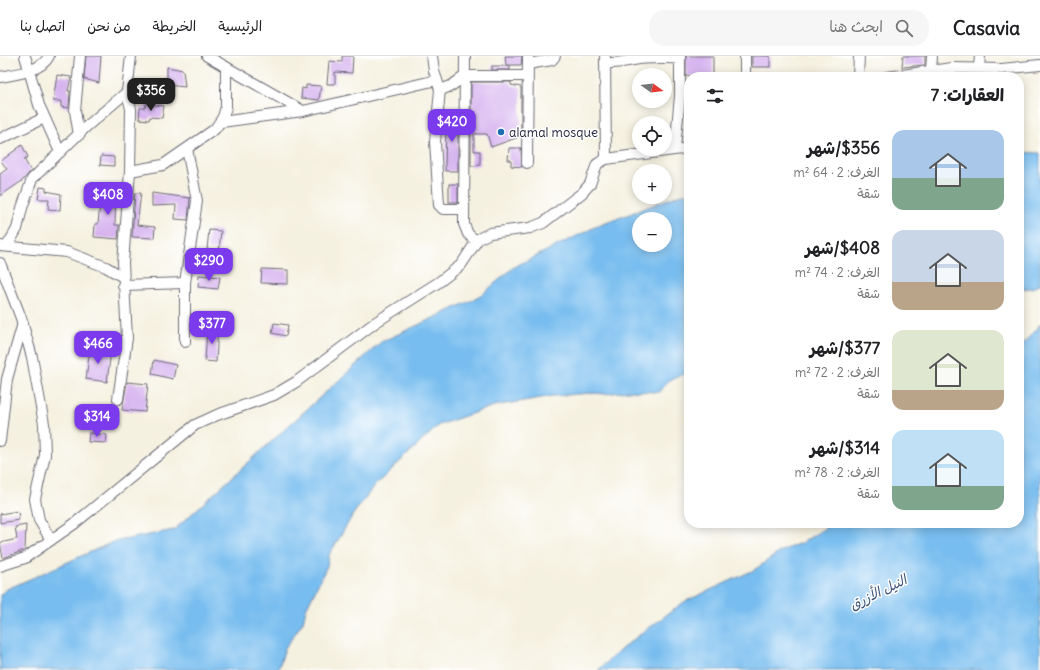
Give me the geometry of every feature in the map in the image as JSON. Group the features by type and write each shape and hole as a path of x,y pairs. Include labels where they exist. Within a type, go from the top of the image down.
{"street":[{"path":"25,56 44,118 60,152"},
{"path":"0,77 30,71 46,61 48,56"},
{"path":"79,135 75,111 80,56"},
{"path":"118,399 127,338 123,281 125,218 130,170 131,109 127,92 131,56"},
{"path":"208,56 303,111"},
{"path":"432,56 434,71 439,85 435,142 439,186 439,205 443,208 464,209"},
{"path":"465,56 464,224 468,234 476,242"},
{"path":"527,163 528,60 552,60 555,56"},
{"path":"745,56 745,72"},
{"path":"858,72 859,56"},
{"path":"931,70 932,56"},
{"path":"979,67 980,56"},
{"path":"606,159 605,58 620,64 638,58 680,57 680,96 675,149"},
{"path":"918,72 979,67 1002,69 1040,64"},
{"path":"130,170 163,165 212,133 221,122 226,107 226,67"},
{"path":"221,122 303,111 439,85 451,86 465,76 527,76"},
{"path":"4,246 17,229 32,178 127,92"},
{"path":"0,139 44,118"},
{"path":"0,566 25,558 74,524 195,425 217,415 274,395 314,370 376,322 439,282 461,265 476,242 490,233 530,228 543,223 582,193 590,184 597,164 606,159 684,148"},
{"path":"185,342 185,284 197,201 188,150"},
{"path":"4,246 68,252 106,267 123,281 185,284"},
{"path":"0,263 23,324 32,357 44,424 45,455 34,499 39,520 50,540"},
{"path":"0,441 7,379 23,324"}],"water":[{"path":"1024,152 1040,153 1040,284 1032,288 1024,289"},
{"path":"684,194 684,374 668,381 660,392 627,391 605,394 592,393 553,396 494,406 439,425 375,485 354,513 329,555 327,566 306,609 303,622 285,648 278,670 0,670 0,595 5,590 113,542 174,530 381,342 479,297 514,267 595,227 632,213 632,252 672,252 672,212 635,212 656,204 672,204 672,198"},
{"name":"النيل الأزرق","path":"1040,324 1040,670 598,670 626,645 684,602 754,570 781,551 803,542 825,528 1024,528 1024,343"}],"building":[{"path":"86,56 101,56 99,83 84,79"},
{"path":"342,56 353,56 352,73 335,72 335,84 327,84 329,61 342,62"},
{"path":"505,56 522,56 521,65 506,65"},
{"path":"686,56 713,56 713,72 686,72"},
{"path":"752,56 770,56 770,67 752,67"},
{"path":"903,56 925,56 925,65 902,67"},
{"path":"492,66 510,66 510,70 492,70"},
{"path":"167,67 183,70 185,87 167,85"},
{"path":"57,75 71,77 68,91 70,91 69,108 61,107 61,101 53,101"},
{"path":"136,81 161,83 160,91 153,90 152,96 137,95"},
{"path":"471,82 511,82 511,85 521,87 521,135 491,147 487,134 474,134 474,151 480,151 480,165 474,166 471,166"},
{"path":"306,85 321,86 319,100 301,98 302,88 306,89"},
{"path":"146,104 164,106 162,118 150,117 149,120 139,119 140,108 145,108"},
{"path":"444,116 458,116 458,171 445,171 446,126 443,126"},
{"path":"22,145 28,157 24,159 31,171 22,181 0,196 0,174 7,169 1,161"},
{"path":"509,148 521,148 522,167 511,166 511,160 508,160"},
{"path":"101,156 114,157 114,166 100,165"},
{"path":"449,184 458,184 458,202 449,202"},
{"path":"106,185 116,186 115,225 119,225 118,239 94,237 95,224 98,224 100,202 105,202"},
{"path":"40,187 46,188 46,191 61,194 60,210 48,209 49,199 38,199"},
{"path":"135,193 141,193 137,225 155,227 154,238 132,237"},
{"path":"152,193 190,198 188,220 175,219 176,205 152,206"},
{"path":"209,230 221,231 219,251 207,249"},
{"path":"262,269 288,270 288,284 261,283"},
{"path":"199,275 220,277 218,289 198,287"},
{"path":"274,323 288,325 286,336 272,333"},
{"path":"207,328 218,328 216,362 205,361"},
{"path":"90,348 111,351 107,382 86,379"},
{"path":"154,360 176,365 173,379 152,374"},
{"path":"127,382 148,384 145,412 122,410"},
{"path":"89,433 107,435 106,443 88,442"},
{"path":"18,511 19,520 0,523 0,514"},
{"path":"26,525 25,550 3,558 0,543 17,539 15,527"}],"place":[{"name":"alamal mosque","path":"501,132"}]}
